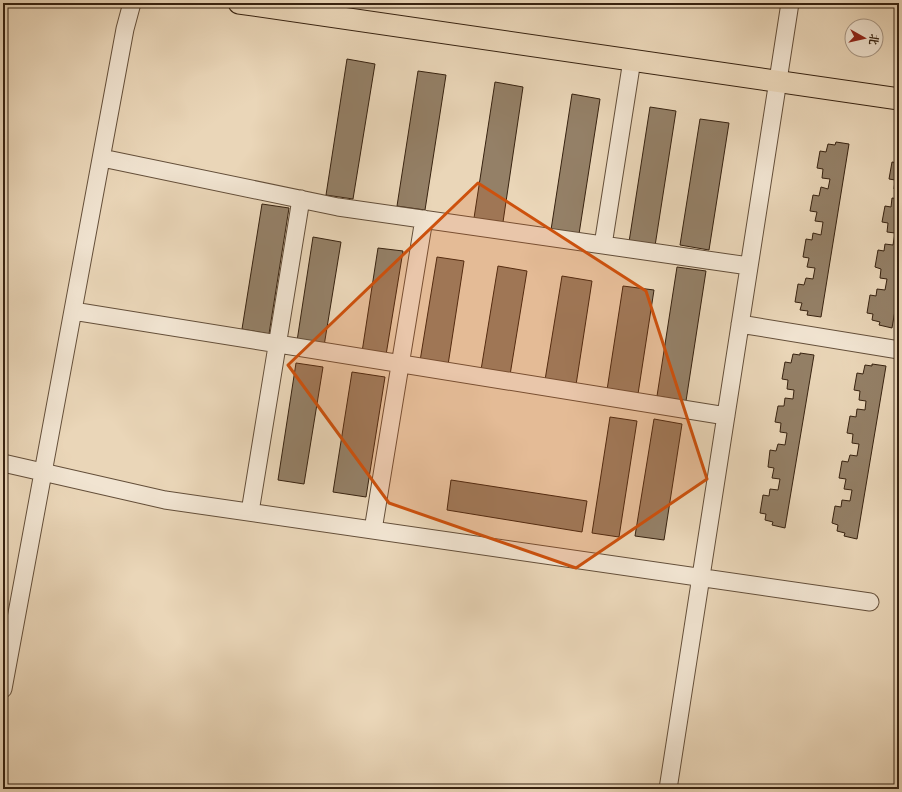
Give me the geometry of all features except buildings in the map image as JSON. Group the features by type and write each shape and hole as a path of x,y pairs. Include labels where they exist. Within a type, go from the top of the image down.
{"main road":[{"path":"239,3 899,99"}],"street":[{"path":"3,689 125,29 132,3"},
{"path":"668,789 790,3"},
{"path":"603,245 632,60"},
{"path":"102,158 338,207 749,266"},
{"path":"250,512 300,199"},
{"path":"373,530 424,219"},
{"path":"73,312 726,416"},
{"path":"740,324 899,350"},
{"path":"3,462 165,500 870,602"}],"highlighted area":[{"path":"478,183 646,291 707,479 576,568 389,503 288,365"}]}
